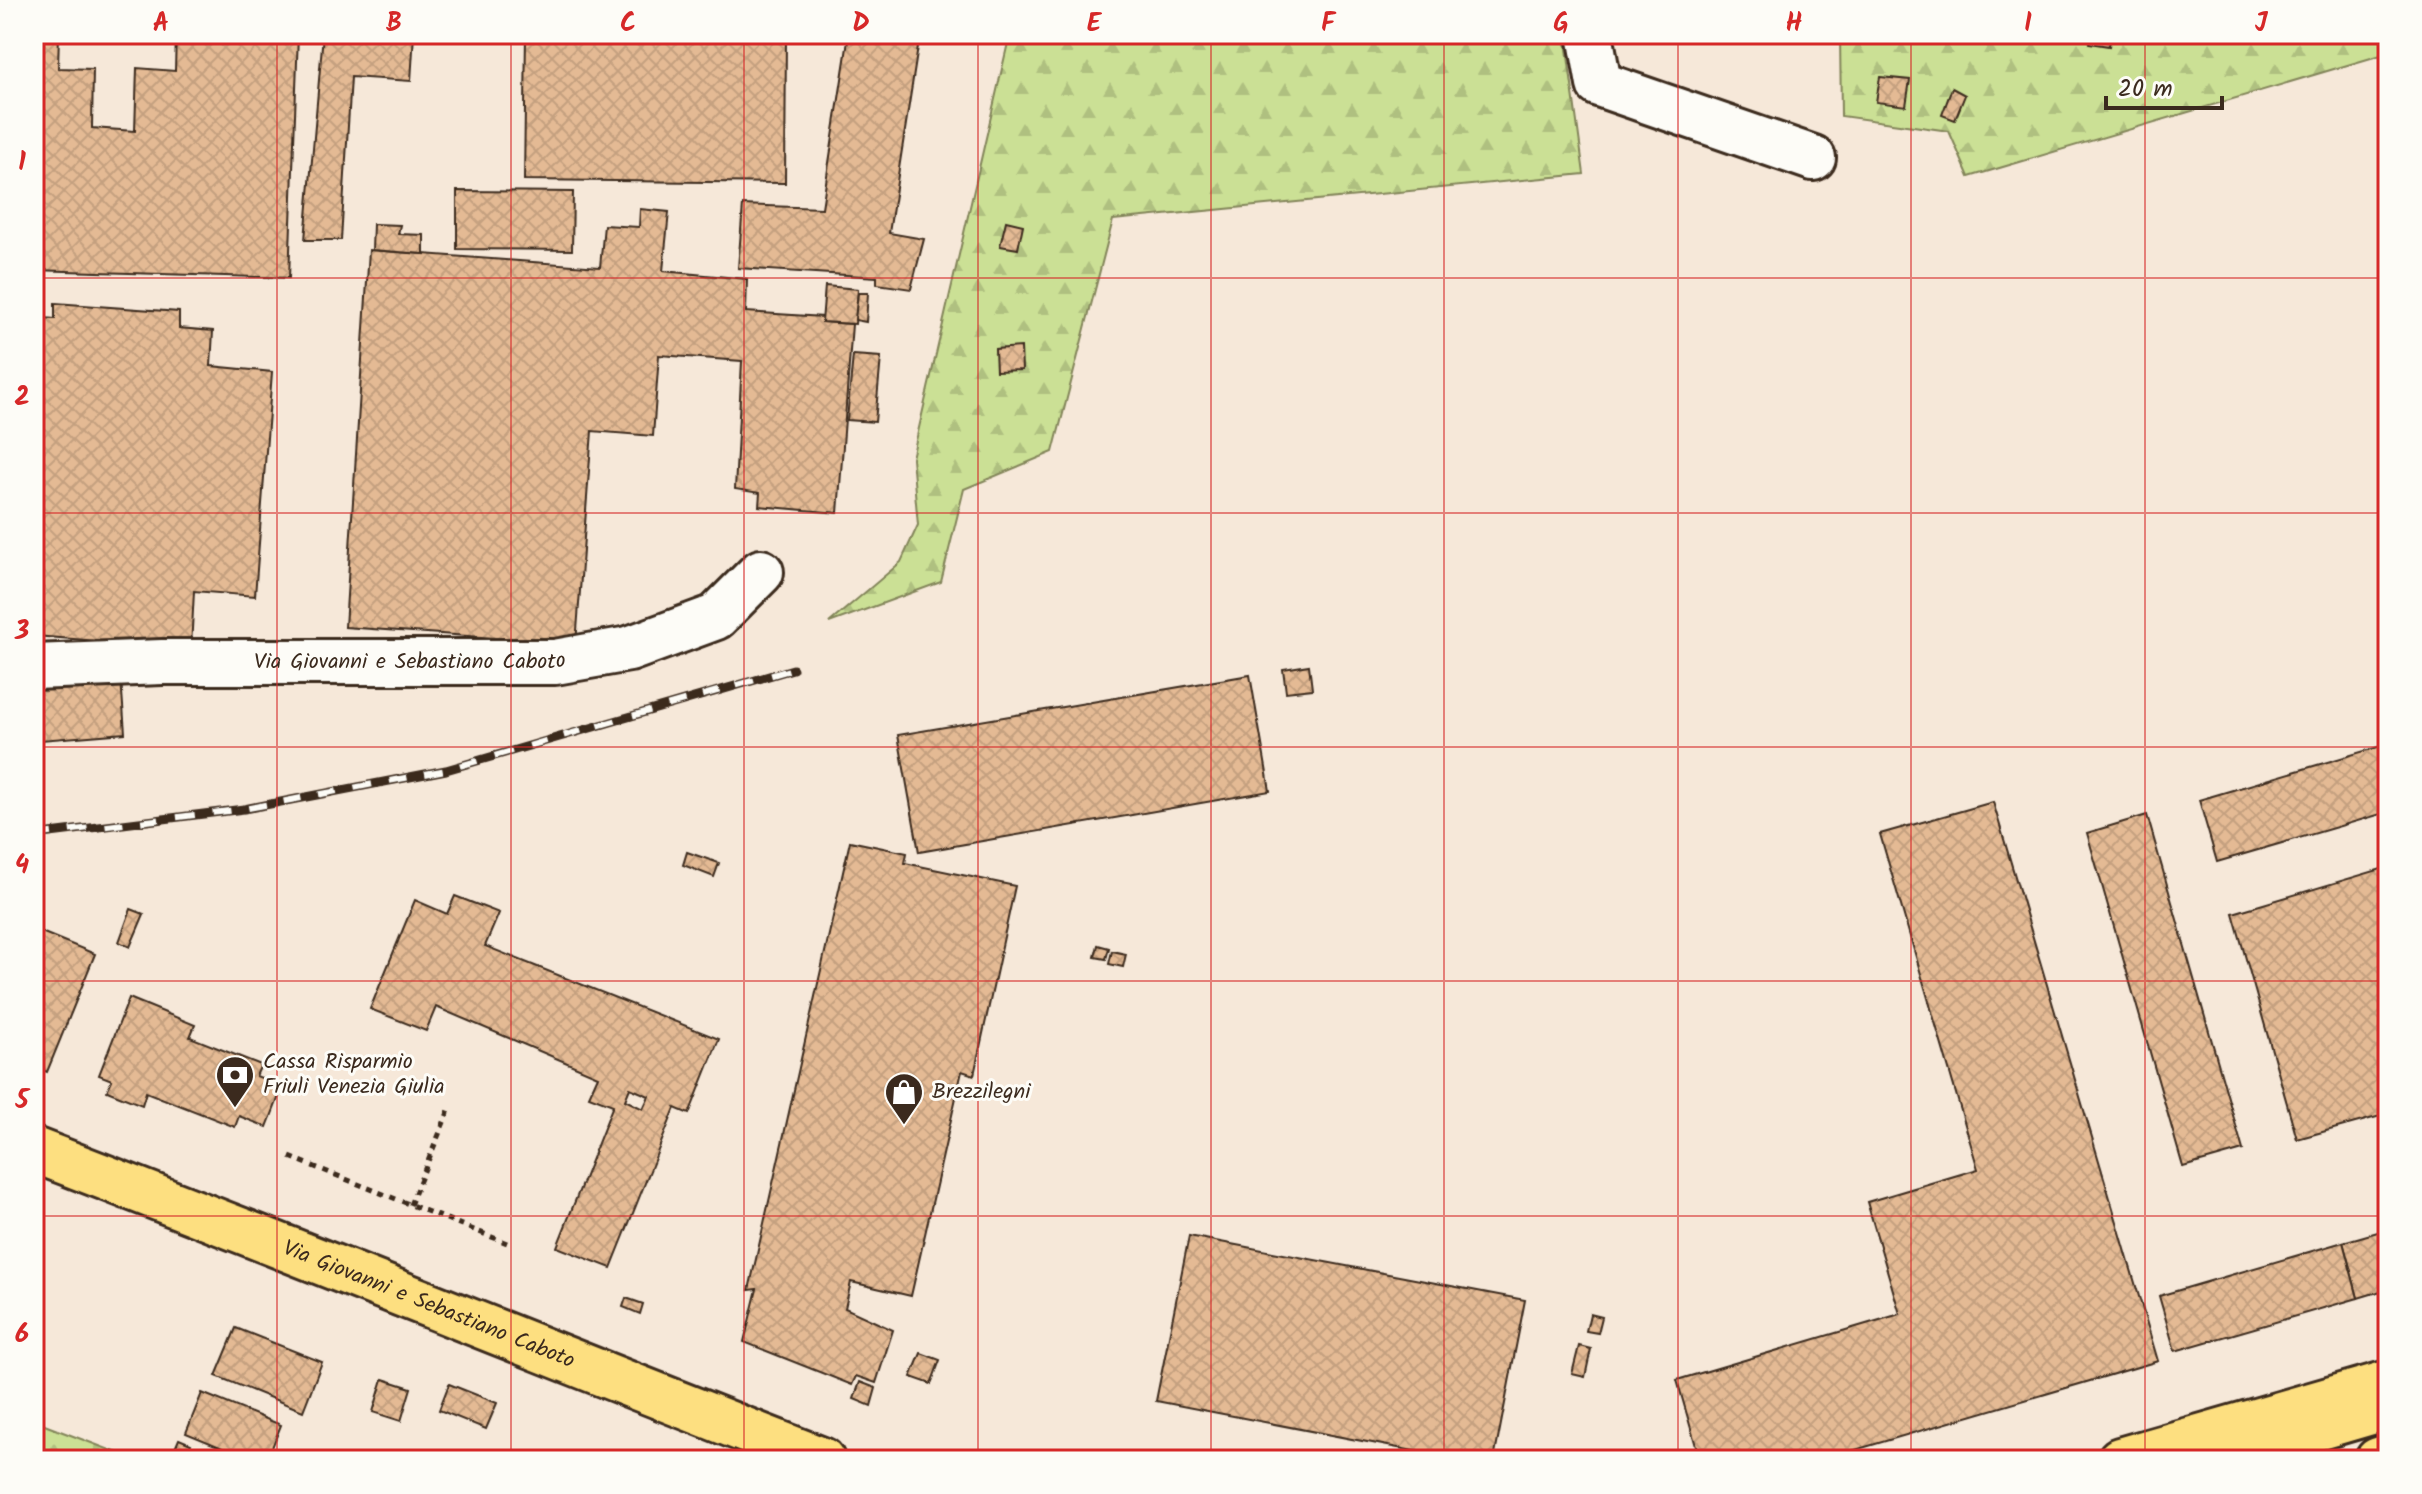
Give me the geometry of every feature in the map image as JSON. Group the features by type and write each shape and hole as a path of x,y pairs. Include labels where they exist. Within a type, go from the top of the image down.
{"main road":[{"name":"Via Giovanni e Sebastiano Caboto","path":"34,1150 822,1460"},
{"path":"2120,1460 2388,1383"},
{"path":"2208,1460 2388,1407"},
{"path":"2378,1460 2388,1457"}],"street":[{"path":"1590,34 1599,84 1813,158"},
{"name":"Via Giovanni e Sebastiano Caboto","path":"34,667 162,662 555,662 629,649 716,617 761,572"}],"path":[{"path":"410,1205 449,1110"},
{"path":"290,1157 507,1243"}],"shaded area":[{"path":"34,34 1010,34 912,458 918,524 901,562 831,621 941,582 963,489 1053,452 1113,220 1583,175 1565,34 1840,34 1841,116 1950,131 1969,177 2388,53 2388,1460 136,1460 34,1421"}],"green space":[{"path":"1010,34 1565,34 1584,174 1113,220 1053,452 964,489 941,582 829,623 901,562 918,525 912,458"},
{"path":"1840,34 2388,34 2388,53 1969,177 1949,131 1841,116"},
{"path":"34,1421 136,1460 34,1460"}],"building":[{"path":"34,34 59,34 58,68 93,69 92,128 135,131 137,68 175,71 176,34 298,34 289,278 34,270"},
{"path":"323,34 414,34 411,81 351,77 341,240 305,240"},
{"path":"526,34 786,34 785,183 524,180"},
{"path":"849,34 920,34 889,233 924,239 911,289 877,284 877,277 738,268 743,205 822,208"},
{"path":"2091,34 2111,34 2109,46 2089,43"},
{"path":"1880,77 1910,80 1906,106 1876,102"},
{"path":"1952,88 1965,95 1955,120 1942,115"},
{"path":"457,191 573,192 572,250 457,249"},
{"path":"640,209 669,212 663,271 747,279 746,312 823,317 822,322 852,324 838,513 759,506 760,493 735,489 742,361 659,355 653,436 592,431 576,644 345,627 369,250 600,267 604,225 639,227"},
{"path":"1006,221 1023,225 1018,249 1000,246"},
{"path":"373,224 400,225 398,234 424,235 424,254 372,250"},
{"path":"825,286 858,289 855,324 822,322"},
{"path":"858,293 868,293 866,322 855,320"},
{"path":"55,303 179,312 179,328 213,331 211,366 272,372 255,596 194,591 191,648 34,636 34,317 55,319"},
{"path":"1021,347 1022,370 996,371 995,349"},
{"path":"853,355 881,357 875,422 847,420"},
{"path":"1309,665 1312,689 1286,692 1283,669"},
{"path":"1250,675 1270,791 919,852 898,735"},
{"path":"121,678 125,733 41,740 36,685"},
{"path":"34,685 41,740 34,741"},
{"path":"2388,744 2388,812 2217,862 2199,800"},
{"path":"1993,802 2158,1361 1821,1460 1700,1460 1677,1380 1900,1314 1867,1202 1978,1169 1880,834"},
{"path":"2147,815 2243,1150 2183,1167 2087,833"},
{"path":"850,841 907,853 905,863 1015,886 974,1075 962,1071 911,1296 851,1282 845,1308 893,1330 876,1383 856,1376 852,1385 744,1342 757,1289 749,1290"},
{"path":"687,852 719,863 714,877 683,865"},
{"path":"2388,867 2388,1114 2297,1139 2233,913"},
{"path":"455,896 499,913 485,946 719,1039 689,1114 675,1108 611,1268 557,1247 613,1105 589,1096 598,1076 436,1007 426,1031 370,1009 415,900 447,914","holes":["630,1088 649,1096 643,1109 625,1100"]},
{"path":"131,909 144,914 130,947 119,942"},
{"path":"34,929 95,954 47,1072 34,1067"},
{"path":"1098,945 1109,948 1106,959 1095,957"},
{"path":"1112,951 1126,954 1123,967 1109,964"},
{"path":"129,998 195,1025 190,1037 261,1065 256,1076 283,1086 267,1127 239,1116 235,1127 146,1092 142,1105 107,1091 112,1080 99,1075"},
{"path":"2388,1229 2388,1289 2358,1298 2343,1242"},
{"path":"1189,1236 1525,1300 1494,1460 1460,1460 1156,1401"},
{"path":"2343,1242 2358,1298 2175,1351 2159,1296"},
{"path":"626,1298 643,1304 640,1314 623,1307"},
{"path":"1590,1314 1602,1317 1598,1333 1586,1331"},
{"path":"236,1328 322,1362 303,1411 216,1376"},
{"path":"1579,1346 1591,1349 1585,1377 1572,1374"},
{"path":"921,1353 940,1360 931,1384 911,1377"},
{"path":"383,1379 411,1388 401,1421 373,1412"},
{"path":"860,1382 876,1388 871,1406 854,1399"},
{"path":"449,1384 497,1403 486,1429 439,1410"},
{"path":"202,1393 281,1425 267,1460 239,1460 223,1453 225,1449 186,1433"},
{"path":"179,1439 191,1444 184,1460 170,1460"}],"railway":[{"path":"34,835 244,809 446,770 793,669"}],"place":[{"name":"Cassa Risparmio Friuli Venezia Giulia","path":"235,1109"},
{"name":"Brezzilegni","path":"904,1126"}]}
